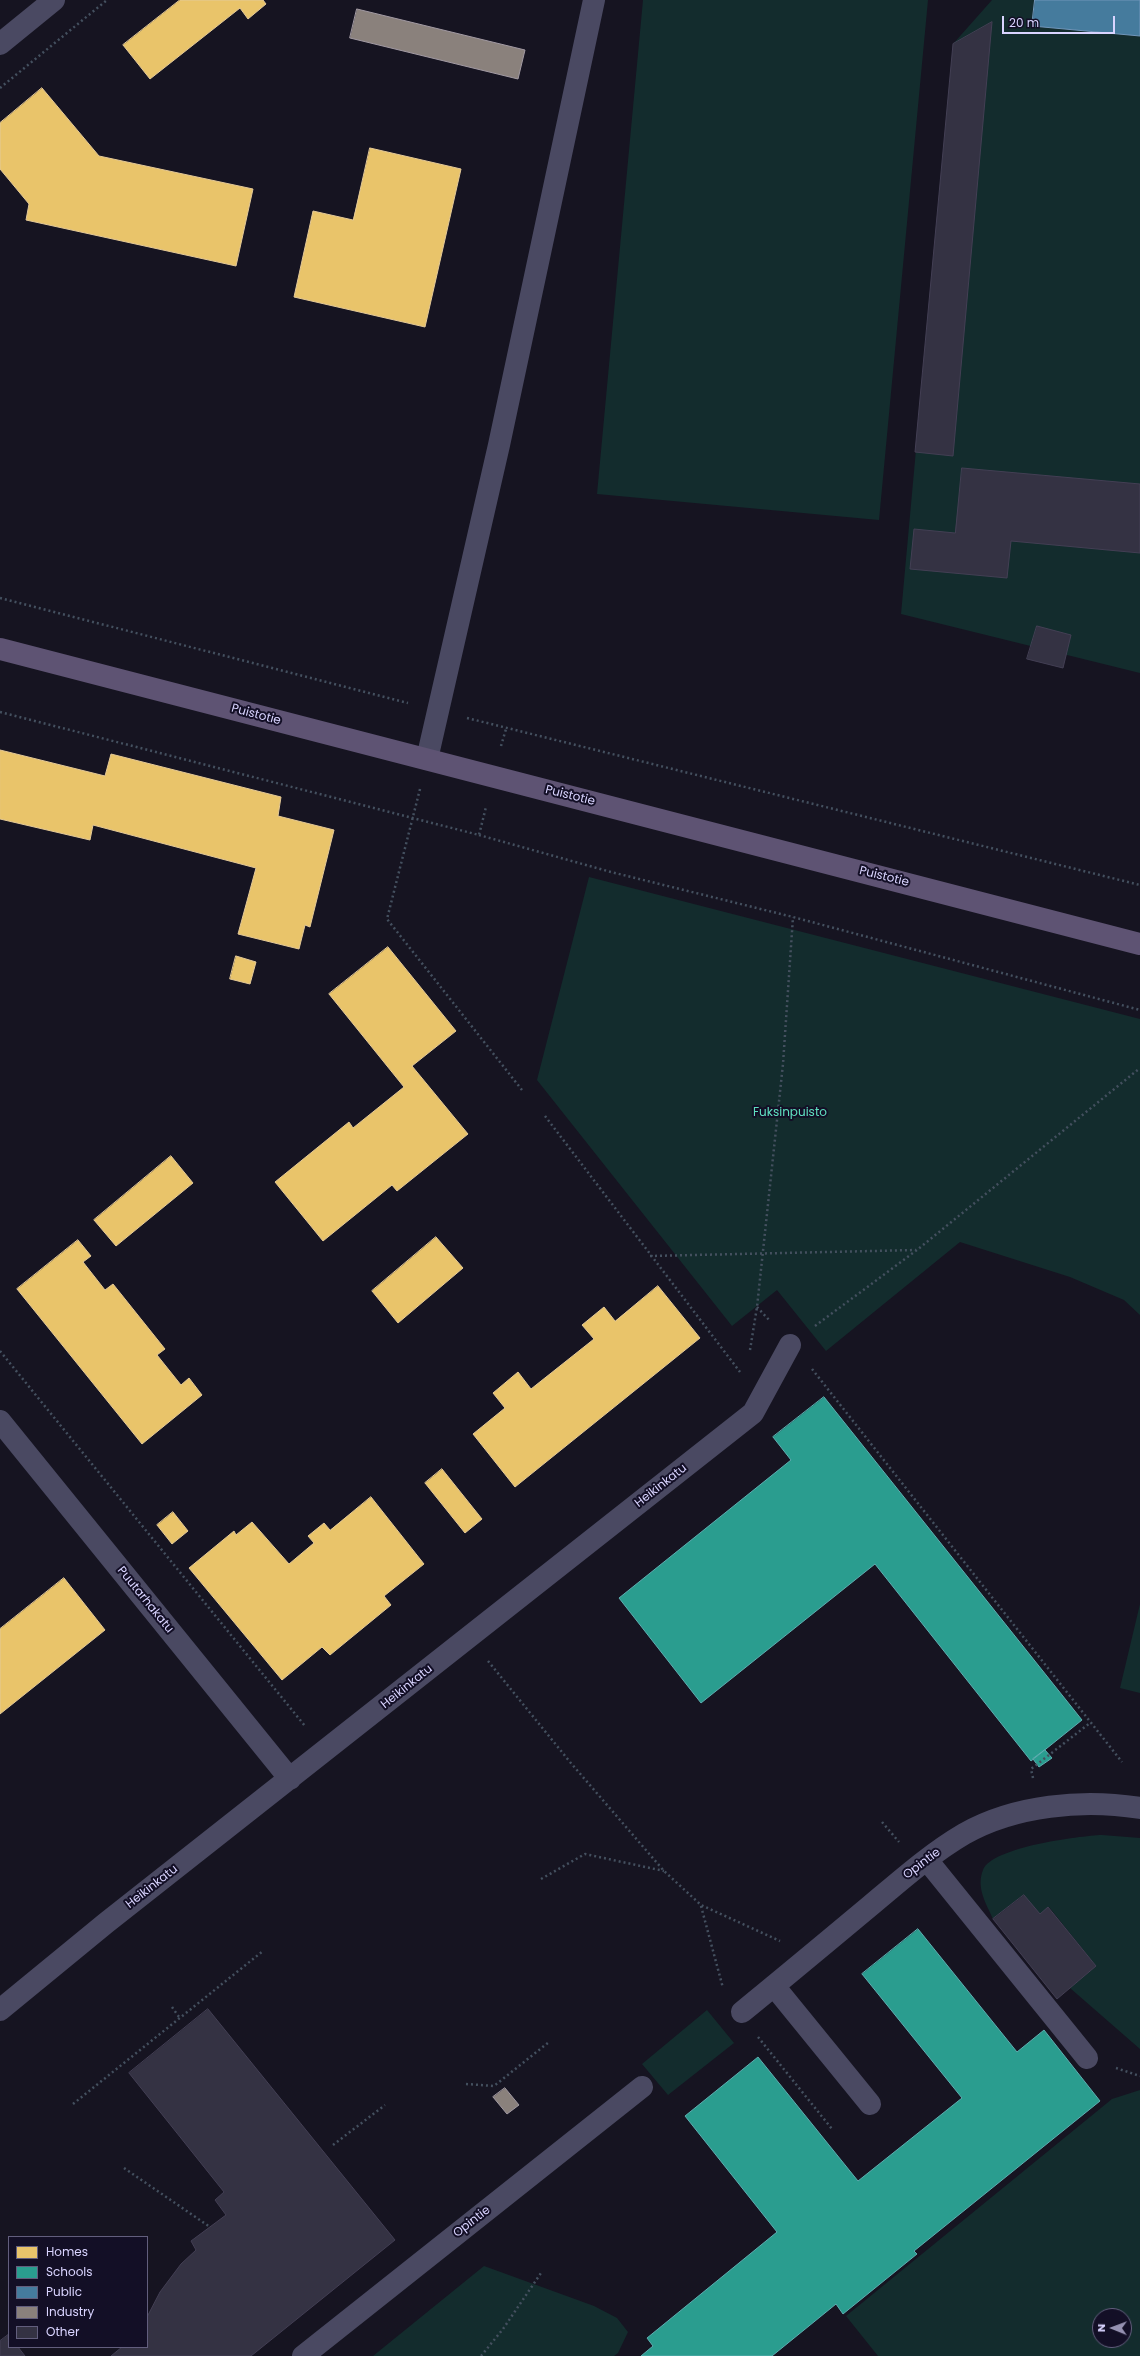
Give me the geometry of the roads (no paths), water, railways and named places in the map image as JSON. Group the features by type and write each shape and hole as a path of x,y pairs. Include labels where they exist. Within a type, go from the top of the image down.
{"main road":[{"name":"Puistotie","path":"0,649 1140,944"}],"street":[{"path":"0,44 54,0"},
{"path":"427,760 499,445 594,0"},
{"name":"Heikinkatu","path":"0,2010 753,1413 790,1345"},
{"name":"Puutarhakatu","path":"0,1421 290,1779"},
{"name":"Opintie","path":"742,2012 927,1860 964,1834 996,1820 1029,1811 1082,1804 1111,1804 1140,1808"},
{"path":"927,1860 1087,2058"},
{"path":"774,1986 870,2104"},
{"name":"Opintie","path":"303,2356 642,2087"}],"park label":[{"name":"Fuksinpuisto","path":"790,1113"}]}
